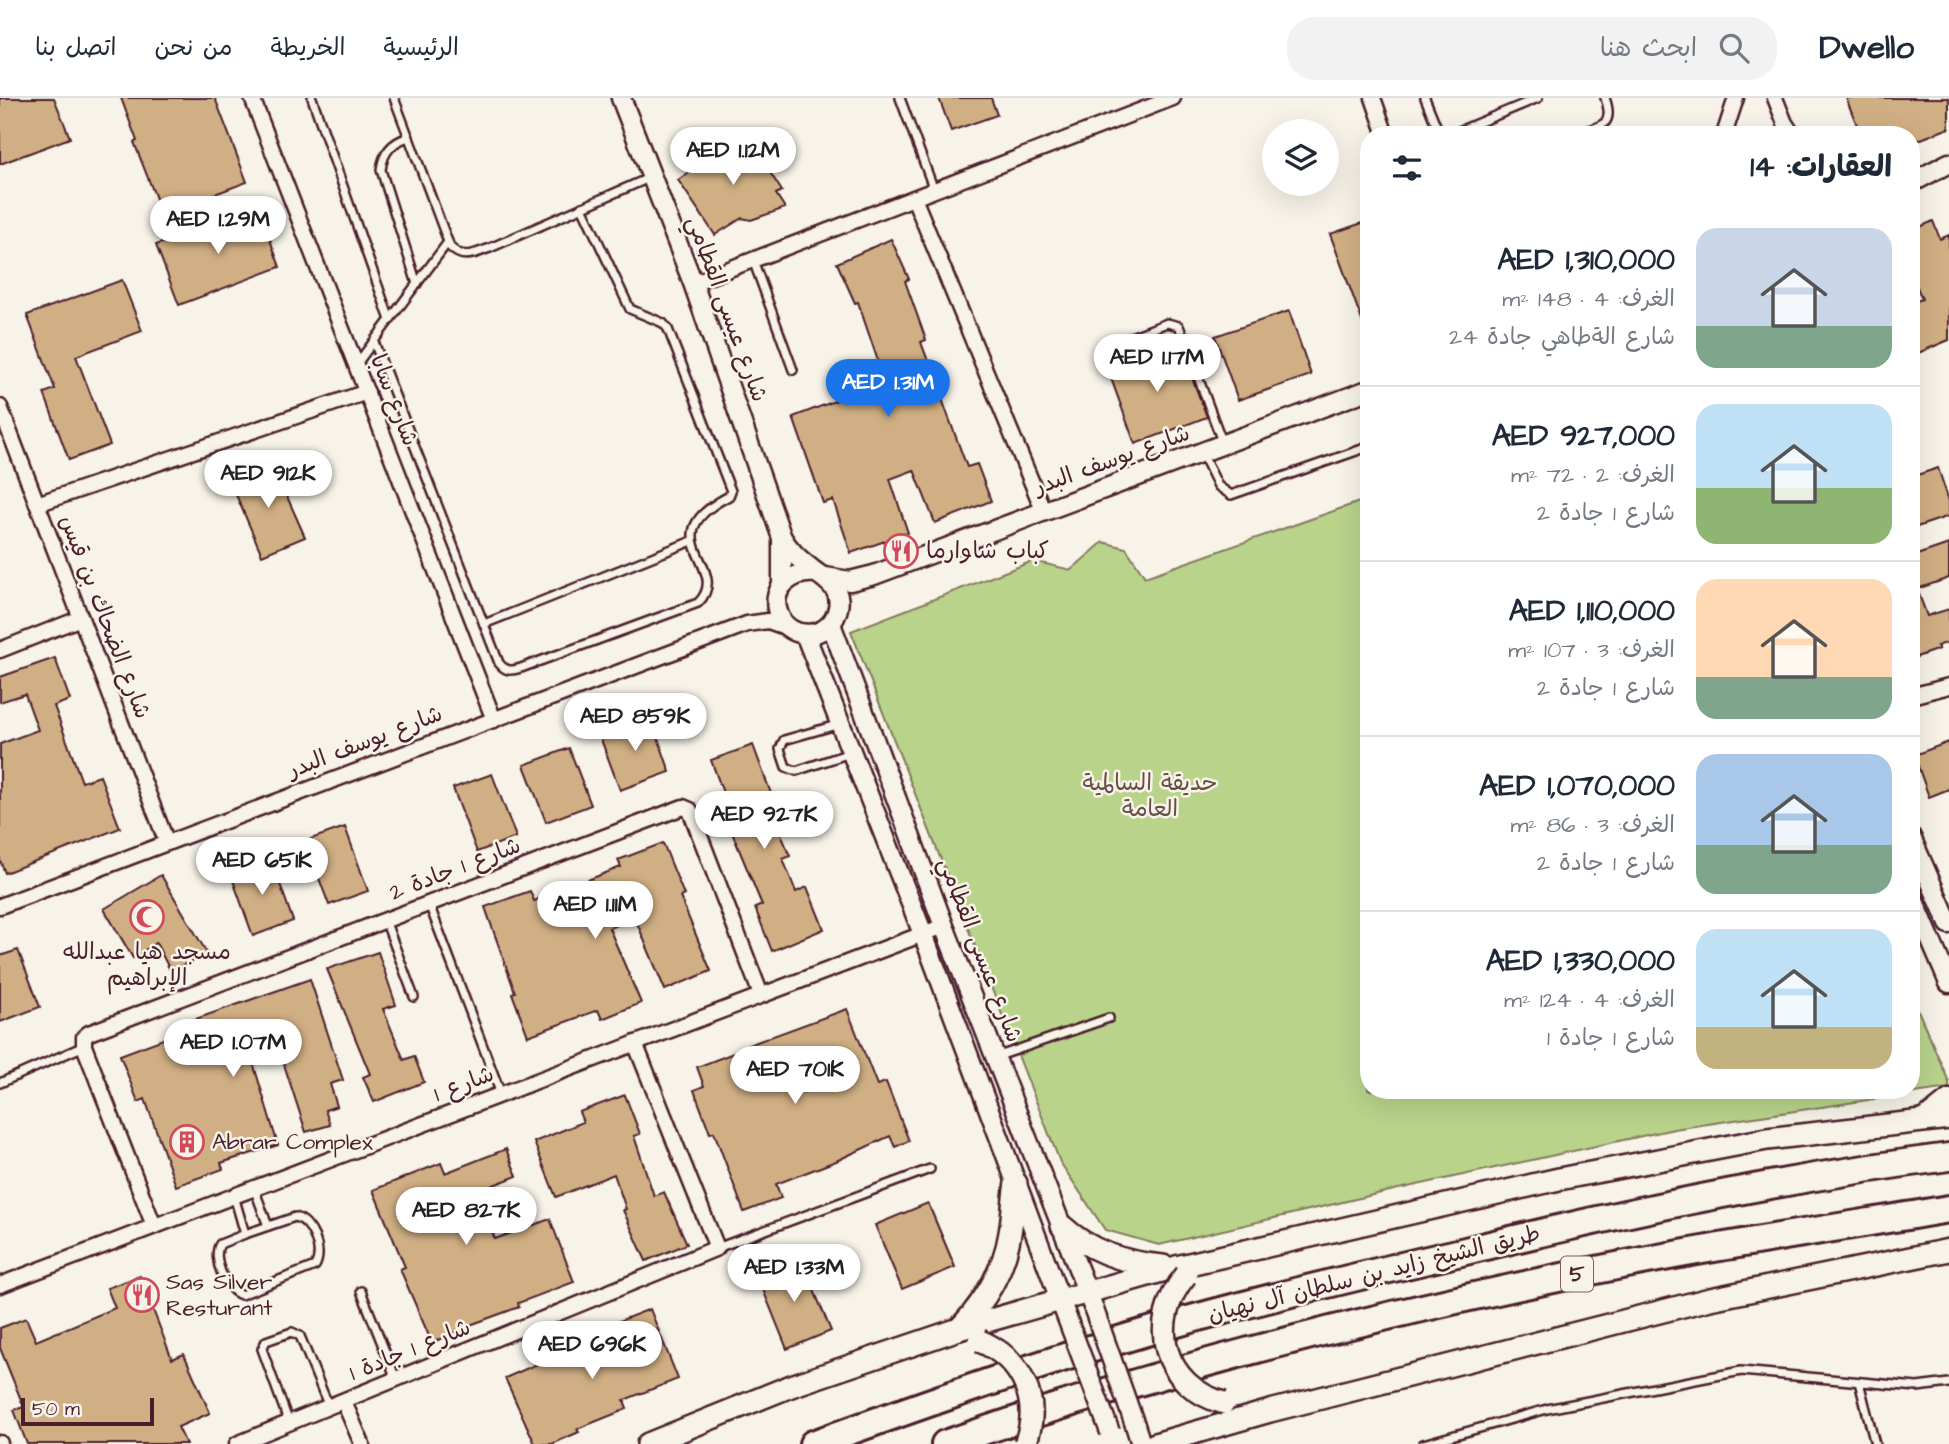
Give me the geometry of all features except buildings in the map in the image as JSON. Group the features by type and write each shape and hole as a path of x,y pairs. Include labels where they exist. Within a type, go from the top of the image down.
{"highway":[{"path":"1893,1164 1949,1152"},
{"name":"طريق الشيخ زايد بن سلطان آل نهيان","path":"813,1444 1032,1368 1177,1323 1311,1289 1603,1217 1893,1164 1949,1157"},
{"name":"طريق الشيخ زايد بن سلطان آل نهيان","path":"945,1444 1004,1423 1210,1361 1553,1279 1778,1237 1949,1209"}],"main road":[{"path":"648,1444 791,1386 951,1333 1090,1298 1181,1271 1205,1260 1559,1179 1767,1139 1949,1118"},
{"path":"951,1333 980,1306 1002,1264 1010,1233 1016,1183"},
{"path":"1062,1226 1086,1244 1115,1257 1181,1271"},
{"path":"1154,1444 1270,1411 1710,1299 1949,1250"},
{"path":"1181,1271 1164,1319 1165,1345 1174,1368 1201,1394 1224,1403 1270,1411"},
{"path":"951,1333 980,1341 1009,1360 1028,1389 1032,1412 1025,1444"},
{"path":"1194,1444 1220,1425"}],"street":[{"name":"شارع سابا","path":"252,98 494,720"},
{"name":"شارع عيسى القطامي","path":"621,98 694,283 782,538 797,558 821,575"},
{"path":"694,283 1173,98"},
{"path":"1373,98 1383,126"},
{"path":"1727,126 1735,98"},
{"path":"1775,98 1786,126"},
{"path":"1920,178 1949,163"},
{"path":"914,198 1044,512"},
{"path":"37,504 366,392"},
{"name":"شارع يوسف البدر","path":"821,575 850,581 874,575 1360,393"},
{"name":"شارع الضحاك بن قيس","path":"0,407 167,843"},
{"name":"شارع عيسى القطامي","path":"780,589 782,538"},
{"path":"797,573 821,575 838,594 839,604 834,619 815,634 805,634 788,628 777,612 780,589 797,573"},
{"name":"شارع يوسف البدر","path":"834,619 853,593 874,575"},
{"name":"شارع يوسف البدر","path":"747,624 765,611 780,589"},
{"path":"0,650 81,618"},
{"name":"شارع عيسى القطامي","path":"834,619 944,926 1090,1298 1141,1444"},
{"name":"شارع يوسف البدر","path":"0,906 747,624 768,621 788,628"},
{"name":"شارع عيسى القطامي","path":"805,634 923,934 1112,1438"},
{"path":"1920,694 1949,686"},
{"name":"شارع 1 جادة 2","path":"84,1046 84,1037 89,1033 687,808 761,995"},
{"path":"1920,857 1949,925"},
{"path":"1920,915 1949,983"},
{"name":"شارع 1","path":"0,1285 944,926"},
{"path":"635,1043 717,1248"},
{"path":"84,1046 154,1226"},
{"path":"1924,1119 1949,1099"},
{"name":"شارع 1 جادة 1","path":"237,1444 717,1248"},
{"name":"شارع 1 جادة 1","path":"344,1402 362,1444"}],"lane":[{"path":"312,98 390,320"},
{"path":"394,98 450,247 459,255 473,254 652,177"},
{"path":"900,98 934,190"},
{"path":"1425,98 1436,126"},
{"path":"1475,126 1538,98"},
{"path":"1596,126 1609,118 1605,98"},
{"path":"409,137 392,145 386,152 381,170 417,284"},
{"path":"374,342 503,668 511,671 698,603 708,588 708,578 692,541 696,524 706,509 729,496 731,491 668,329 663,323 630,309 582,207"},
{"path":"356,365 448,242"},
{"path":"753,260 793,370"},
{"path":"1110,345 1167,323 1179,326 1223,445"},
{"path":"1201,453 1218,486 1231,495 1360,450"},
{"path":"484,624 692,541"},
{"path":"840,723 784,740 780,749 786,767 796,771 852,752"},
{"path":"429,904 501,1094"},
{"path":"385,920 414,997"},
{"path":"996,1057 1109,1018"},
{"path":"0,1083 84,1046"},
{"path":"717,1248 930,1169"},
{"path":"254,1188 268,1226"},
{"path":"234,1196 245,1234"},
{"path":"295,1217 302,1219 308,1223 319,1251 319,1259 315,1266 241,1295 233,1293 227,1287 216,1250 220,1244 268,1226 295,1217"},
{"path":"360,1291 396,1380"},
{"path":"289,1423 262,1349 266,1341 292,1332 300,1336 329,1407"},
{"path":"1423,1444 1547,1409 1741,1371 1917,1387 1949,1383"},
{"path":"1859,1382 1875,1444"}],"green space":[{"name":"حديقة السالمية العامة","path":"1360,502 1360,1099 1875,1099 1674,1129 1159,1245 1105,1230 1060,1162 851,631 1033,561 1071,570 1103,542 1126,548 1145,577"},
{"name":"حديقة السالمية العامة","path":"1920,1015 1949,1082 1949,1088 1920,1092"}],"place":[{"name":"كباب شاوارما","path":"901,551"},
{"name":"مسجد هيا عبدالله الإبراهيم","path":"147,917"},
{"name":"Abrar Complex","path":"187,1142"},
{"name":"Sas Silver Resturant","path":"142,1295"}]}
